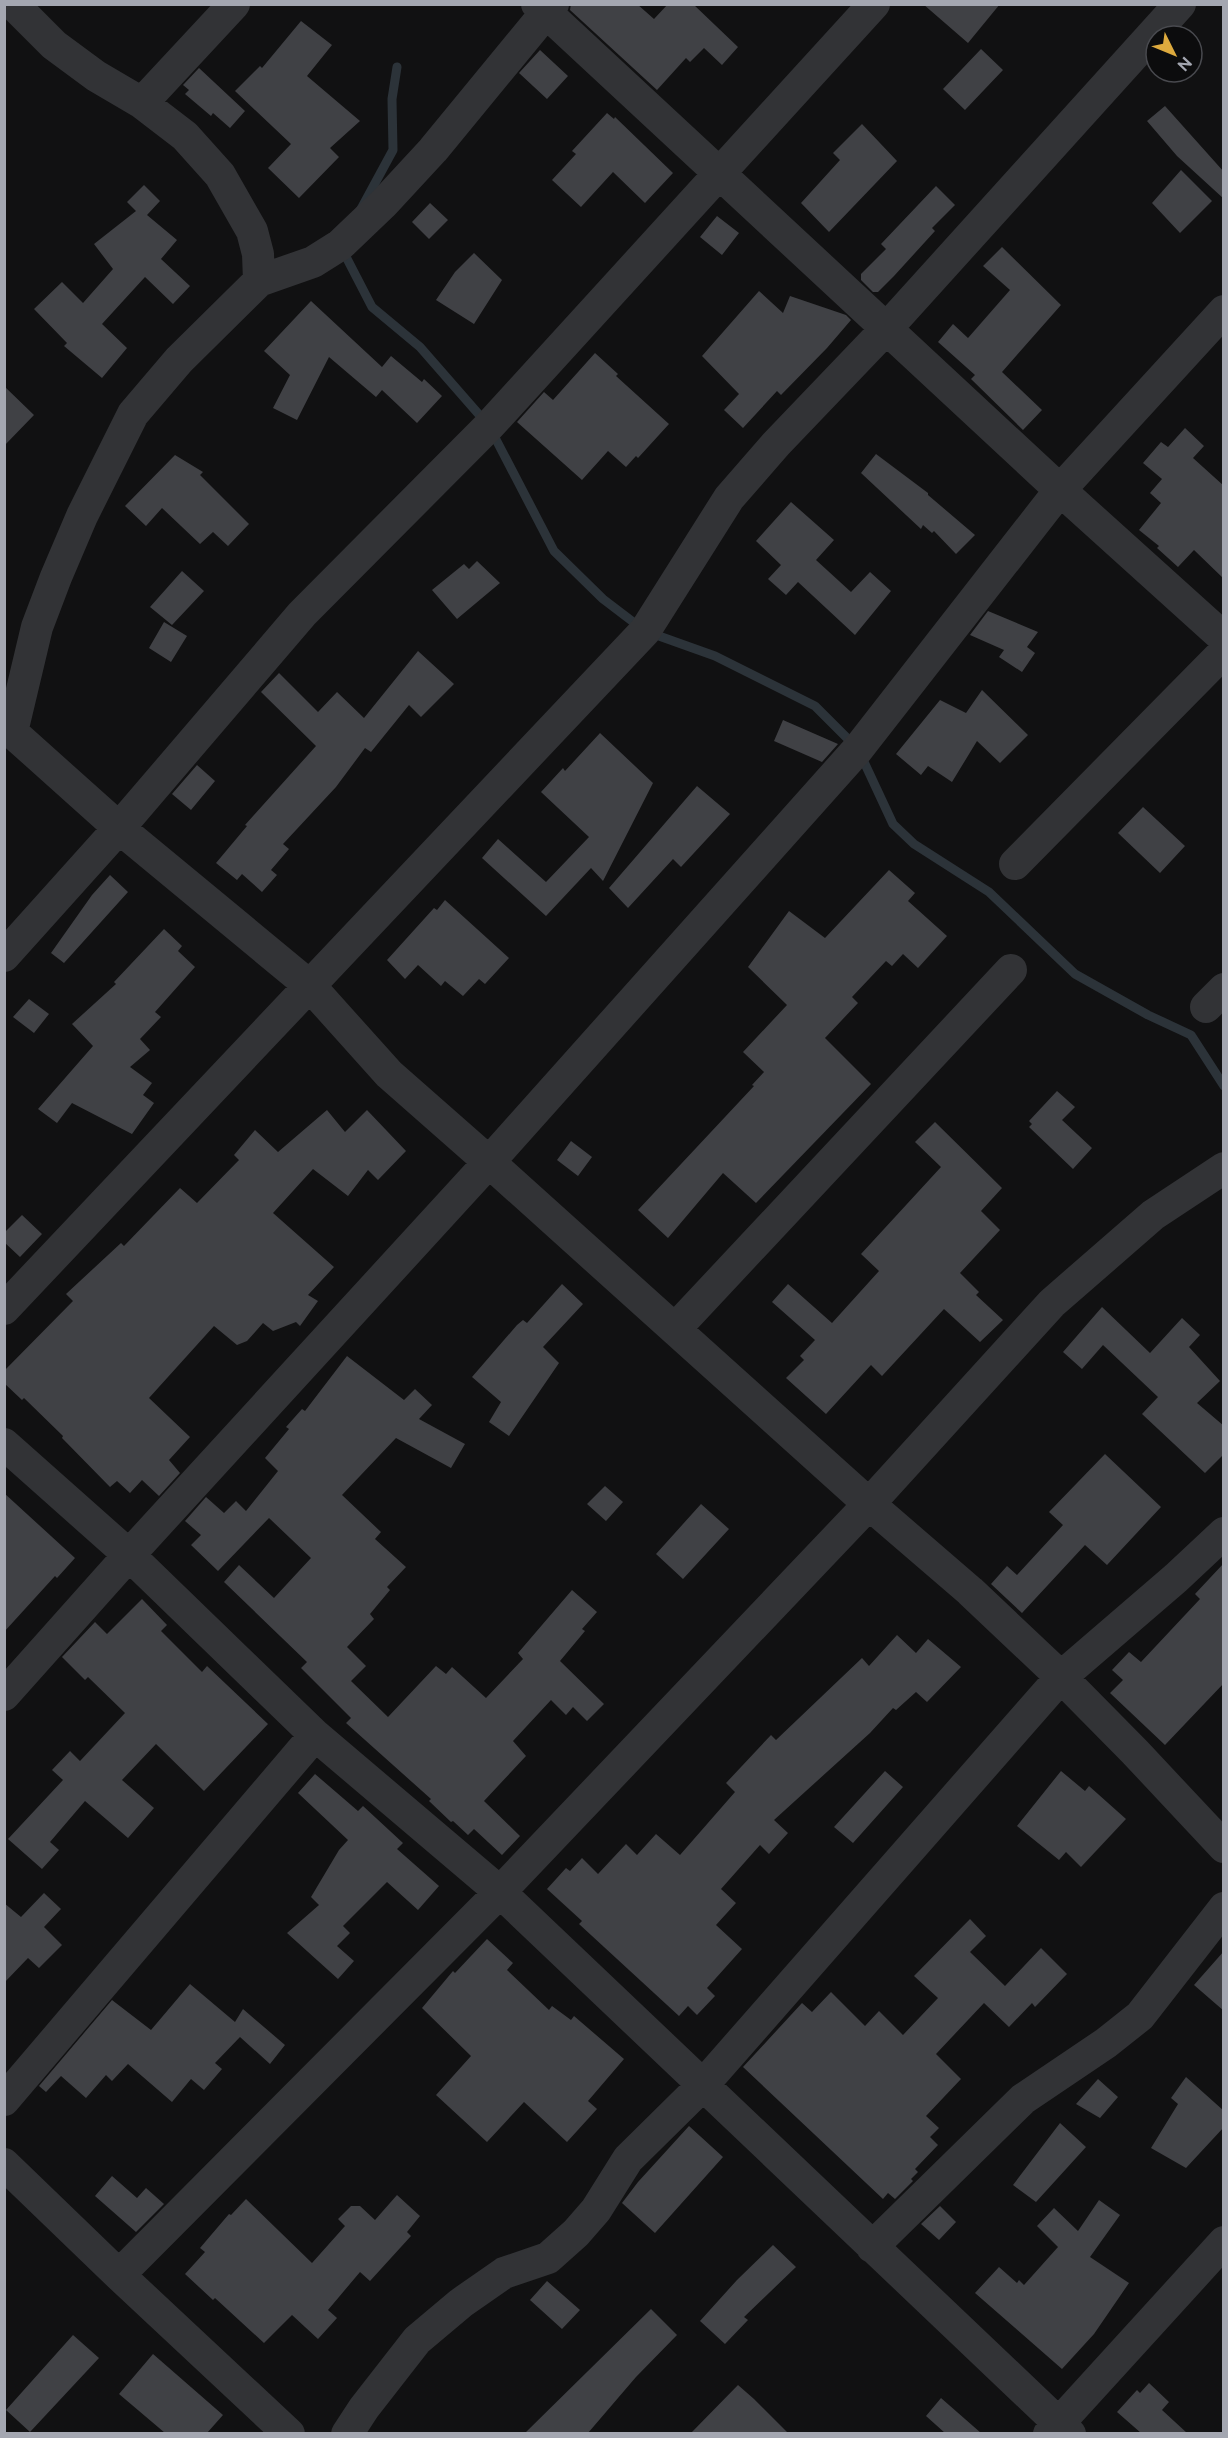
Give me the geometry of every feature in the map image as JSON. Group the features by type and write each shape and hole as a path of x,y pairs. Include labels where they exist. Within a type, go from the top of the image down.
{"street":[{"path":"13,4 54,45 96,76 142,103 185,136 220,175 252,231 258,254 259,281"},
{"path":"142,103 234,4"},
{"path":"4,956 119,828 302,614 489,426 874,4"},
{"path":"4,1309 645,631 729,498 776,444 887,328 1180,4"},
{"path":"1224,638 1060,490 545,7 433,150 384,202 340,245 313,262 259,281 179,360 134,414 82,516 56,577 38,627 8,728 119,828 310,986 388,1074 869,1504 970,1591 1135,1752 1224,1847"},
{"path":"4,1695 489,1162 858,749 1060,490 1224,311"},
{"path":"1015,864 1224,652"},
{"path":"675,1329 1011,970"},
{"path":"119,2275 500,1892 869,1504 1052,1303 1153,1215 1224,1168"},
{"path":"4,1444 129,1555 315,1735 500,1892 872,2247 1059,2430 1224,2242"},
{"path":"347,2433 417,2340 461,2303 504,2273 548,2258 576,2233 596,2210 628,2159 703,2085 1060,1677 1176,1578 1224,1533"},
{"path":"4,2100 315,1735"},
{"path":"872,2247 1023,2099 1106,2043 1140,2016 1224,1908"},
{"path":"4,2164 280,2431"}],"building":[{"path":"571,4 637,4 654,19 668,4 693,4 738,47 722,65 704,48 690,62 686,58 657,90 570,10"},
{"path":"923,4 1000,4 968,43"},
{"path":"301,21 332,45 307,76 360,121 330,148 339,157 299,198 268,168 291,144 235,91 260,66 262,68"},
{"path":"981,49 1003,70 965,110 943,89"},
{"path":"540,50 568,76 547,99 519,73"},
{"path":"199,68 245,111 230,128 213,113 211,116 185,94 189,90 183,85"},
{"path":"1165,106 1224,172 1224,199 1177,156 1147,121"},
{"path":"607,113 614,119 615,117 673,173 645,203 613,172 581,207 552,180 576,154 572,151"},
{"path":"862,124 897,161 829,232 801,203 840,160 833,153"},
{"path":"1181,170 1212,201 1180,233 1152,203"},
{"path":"144,185 160,201 147,215 177,240 161,259 190,286 173,304 145,277 102,324 127,348 102,378 64,346 67,343 34,309 62,282 83,303 113,269 94,244 136,211 127,202"},
{"path":"936,186 955,205 932,228 935,231 894,276 878,292 873,292 861,280 861,274 886,249 881,244"},
{"path":"430,203 448,220 429,239 412,222"},
{"path":"717,216 739,233 722,255 700,237"},
{"path":"1002,247 1061,305 1002,372 1042,410 1023,430 971,379 975,375 938,342 953,324 968,338 1010,290 983,266"},
{"path":"474,253 502,280 474,324 436,300 455,272"},
{"path":"759,291 783,313 790,296 846,315 851,320 781,395 777,391 743,428 724,410 739,394 702,356"},
{"path":"311,301 382,367 391,356 422,382 424,379 442,396 417,423 382,390 376,397 329,357 297,420 273,408 290,375 264,351"},
{"path":"595,353 618,374 616,376 669,424 638,458 636,456 626,467 608,451 582,480 517,422 544,392 553,400"},
{"path":"4,386 34,415 4,446"},
{"path":"1185,428 1204,446 1193,458 1224,486 1224,579 1194,550 1178,567 1157,548 1159,546 1139,530 1161,503 1150,493 1162,479 1143,463 1161,442 1168,447"},
{"path":"876,454 928,493 975,535 956,554 934,531 932,533 923,525 921,529 861,473"},
{"path":"175,455 203,472 200,475 249,524 228,546 213,532 200,544 162,508 146,526 125,506"},
{"path":"791,502 834,540 816,560 851,592 870,572 891,591 855,635 798,582 786,595 768,579 781,565 756,541"},
{"path":"477,561 500,583 457,619 432,590 464,564 469,569"},
{"path":"182,571 204,591 172,625 150,607"},
{"path":"988,611 1038,632 1027,647 1035,653 1022,672 999,657 1004,650 970,635"},
{"path":"164,622 187,636 171,662 149,648"},
{"path":"418,651 454,684 421,717 409,705 371,752 365,748 336,787 283,844 289,849 271,870 277,875 262,892 242,874 237,880 216,863 247,826 245,825 316,746 261,692 279,673 318,712 337,692 364,718"},
{"path":"982,690 1028,735 1000,763 977,741 952,782 928,766 921,775 896,754 940,700 966,713"},
{"path":"783,720 838,744 822,762 774,741"},
{"path":"600,733 653,783 603,881 591,868 546,916 482,858 498,839 546,882 589,837 541,792 563,768 565,771"},
{"path":"197,765 215,781 191,810 172,794"},
{"path":"697,786 730,814 681,867 673,859 628,908 609,888"},
{"path":"1143,807 1185,846 1160,873 1118,833"},
{"path":"889,870 915,893 908,901 947,936 918,968 903,954 892,966 886,961 852,997 858,1003 825,1038 871,1084 756,1203 723,1173 668,1238 638,1210 754,1086 752,1085 764,1072 743,1052 787,1005 748,967 789,911 825,938"},
{"path":"110,875 128,892 64,963 51,953 92,895"},
{"path":"445,900 509,958 485,984 479,979 463,996 445,981 441,986 418,965 405,979 387,960 434,908 437,910"},
{"path":"164,929 182,946 178,951 195,967 155,1012 161,1017 140,1039 150,1050 130,1067 152,1083 143,1095 154,1103 132,1134 72,1103 57,1123 38,1109 93,1046 72,1024 116,984 114,982"},
{"path":"29,999 49,1014 34,1033 13,1017"},
{"path":"1057,1091 1075,1107 1062,1120 1092,1148 1073,1169 1029,1127 1032,1124 1029,1121"},
{"path":"327,1110 345,1132 367,1110 406,1151 378,1180 368,1170 348,1196 313,1169 273,1213 334,1267 308,1295 318,1301 300,1326 296,1322 273,1331 263,1323 247,1341 237,1345 214,1326 149,1398 190,1437 169,1460 180,1473 159,1496 142,1480 130,1493 117,1481 110,1487 62,1438 63,1436 24,1398 22,1400 4,1383 4,1371 73,1301 66,1294 121,1243 124,1246 180,1188 197,1203 239,1160 234,1155 255,1130 278,1152"},
{"path":"935,1122 1002,1188 981,1211 1000,1230 960,1273 979,1292 976,1295 1003,1320 980,1342 944,1309 882,1376 871,1365 826,1414 786,1378 804,1360 800,1356 815,1340 772,1302 788,1284 832,1323 879,1271 861,1254 941,1167 915,1142"},
{"path":"571,1141 592,1157 578,1176 557,1160"},
{"path":"22,1215 42,1234 20,1257 4,1242 4,1233"},
{"path":"562,1284 583,1304 543,1347 559,1363 509,1436 489,1422 501,1402 472,1377 517,1325 523,1320 527,1323"},
{"path":"1102,1307 1150,1353 1182,1318 1200,1335 1189,1347 1220,1381 1197,1403 1224,1426 1224,1454 1205,1473 1142,1414 1158,1397 1103,1345 1082,1369 1063,1352"},
{"path":"347,1356 404,1400 415,1389 432,1405 419,1419 465,1444 451,1468 396,1438 342,1495 381,1532 375,1539 406,1567 387,1587 390,1590 370,1614 374,1619 347,1647 366,1666 351,1681 388,1717 436,1666 446,1674 452,1667 486,1698 523,1659 518,1653 572,1590 597,1612 582,1629 585,1631 560,1661 604,1704 587,1721 573,1707 566,1715 551,1700 513,1741 526,1756 484,1801 520,1836 502,1855 474,1829 468,1835 453,1821 451,1822 429,1801 431,1799 346,1723 351,1718 301,1668 307,1662 224,1582 239,1565 274,1598 311,1558 269,1518 218,1571 191,1545 201,1535 185,1521 206,1497 224,1513 236,1501 246,1511 278,1471 265,1458 289,1429 286,1427 302,1409 305,1411"},
{"path":"1105,1454 1161,1507 1107,1565 1085,1545 1022,1613 991,1584 1007,1566 1017,1575 1063,1525 1049,1512"},
{"path":"605,1486 623,1502 606,1521 587,1504"},
{"path":"4,1493 75,1558 57,1578 55,1576 4,1632"},
{"path":"701,1504 729,1529 683,1579 656,1554"},
{"path":"1224,1563 1224,1683 1165,1745 1110,1693 1123,1680 1112,1670 1129,1652 1141,1662 1200,1599 1195,1594"},
{"path":"142,1599 167,1625 161,1631 202,1672 207,1666 268,1724 204,1791 156,1744 122,1780 154,1808 128,1838 85,1801 50,1842 59,1850 42,1869 8,1839 63,1780 52,1770 70,1751 80,1761 125,1713 88,1677 85,1680 62,1657 95,1622 107,1634"},
{"path":"897,1635 916,1653 928,1639 961,1667 927,1702 916,1692 896,1710 893,1708 870,1733 774,1820 788,1833 769,1854 760,1845 721,1889 736,1903 716,1925 742,1949 707,1988 715,1996 697,2015 688,2006 679,2016 579,1924 582,1921 547,1889 566,1868 570,1871 582,1858 598,1874 626,1844 637,1855 656,1834 680,1855 735,1792 726,1783 771,1735 776,1740 862,1658 869,1666"},
{"path":"885,1771 903,1787 853,1843 834,1827"},
{"path":"1061,1771 1085,1791 1089,1786 1126,1819 1081,1867 1066,1852 1059,1860 1017,1826"},
{"path":"315,1774 358,1811 363,1806 403,1843 397,1849 439,1886 418,1910 387,1882 343,1926 350,1933 337,1946 354,1961 338,1979 287,1933 319,1905 311,1897 339,1850 348,1840 298,1793"},
{"path":"44,1893 61,1909 44,1927 62,1945 39,1968 28,1958 4,1983 4,1903 21,1917"},
{"path":"970,1919 986,1936 970,1952 1005,1986 1041,1948 1067,1974 1035,2007 1032,2003 1009,2027 984,2003 936,2054 961,2079 926,2116 939,2128 930,2137 938,2145 915,2169 918,2172 911,2179 913,2181 895,2199 888,2193 883,2199 743,2067 802,2003 812,2012 831,1992 865,2026 879,2011 903,2035 938,1998 914,1976"},
{"path":"487,1939 513,1963 507,1970 549,2010 552,2006 571,2020 574,2016 624,2059 588,2101 597,2109 567,2142 524,2102 487,2142 436,2095 471,2056 422,2008 453,1971 455,1973"},
{"path":"1224,1951 1224,2011 1194,1985"},
{"path":"190,1984 235,2022 243,2009 285,2045 270,2064 240,2037 215,2063 222,2069 204,2090 191,2079 172,2102 128,2064 112,2081 106,2075 86,2098 61,2076 46,2092 39,2086 112,2000 151,2030"},
{"path":"1186,2077 1224,2111 1224,2127 1186,2168 1151,2148 1178,2104 1171,2098"},
{"path":"1098,2079 1118,2097 1100,2118 1076,2104"},
{"path":"1060,2123 1086,2147 1036,2202 1013,2185"},
{"path":"689,2126 723,2157 655,2233 622,2203"},
{"path":"112,2176 137,2198 146,2188 164,2204 136,2232 95,2196"},
{"path":"397,2195 420,2216 407,2232 411,2236 370,2281 360,2272 328,2310 337,2318 318,2339 292,2315 264,2343 185,2274 205,2252 200,2248 229,2214 231,2215 246,2199 312,2263 345,2226 338,2219 351,2206 360,2206 375,2220"},
{"path":"1099,2200 1120,2215 1090,2257 1129,2283 1094,2334 1062,2369 975,2293 999,2267 1017,2283 1019,2280 1024,2285 1058,2247 1037,2226 1054,2208 1078,2231"},
{"path":"940,2206 956,2222 939,2240 921,2224"},
{"path":"773,2245 796,2267 744,2317 748,2320 725,2344 700,2321"},
{"path":"547,2281 580,2310 562,2329 530,2300"},
{"path":"651,2309 677,2335 636,2377 588,2433 525,2433"},
{"path":"73,2335 99,2358 30,2432 6,2410"},
{"path":"153,2354 223,2415 207,2433 165,2433 119,2394"},
{"path":"1149,2383 1169,2402 1162,2410 1187,2433 1141,2433 1117,2412 1137,2390 1140,2393"},
{"path":"738,2385 754,2399 788,2433 691,2433"},
{"path":"941,2398 981,2433 945,2433 926,2416"}],"waterway":[{"path":"361,209 393,150 392,99 397,67"},
{"path":"342,249 372,307 420,347 489,426 554,551 603,599 645,631 715,656 815,706 858,749 893,824 914,844 989,892 1075,974 1148,1015 1191,1035 1224,1086"}]}
